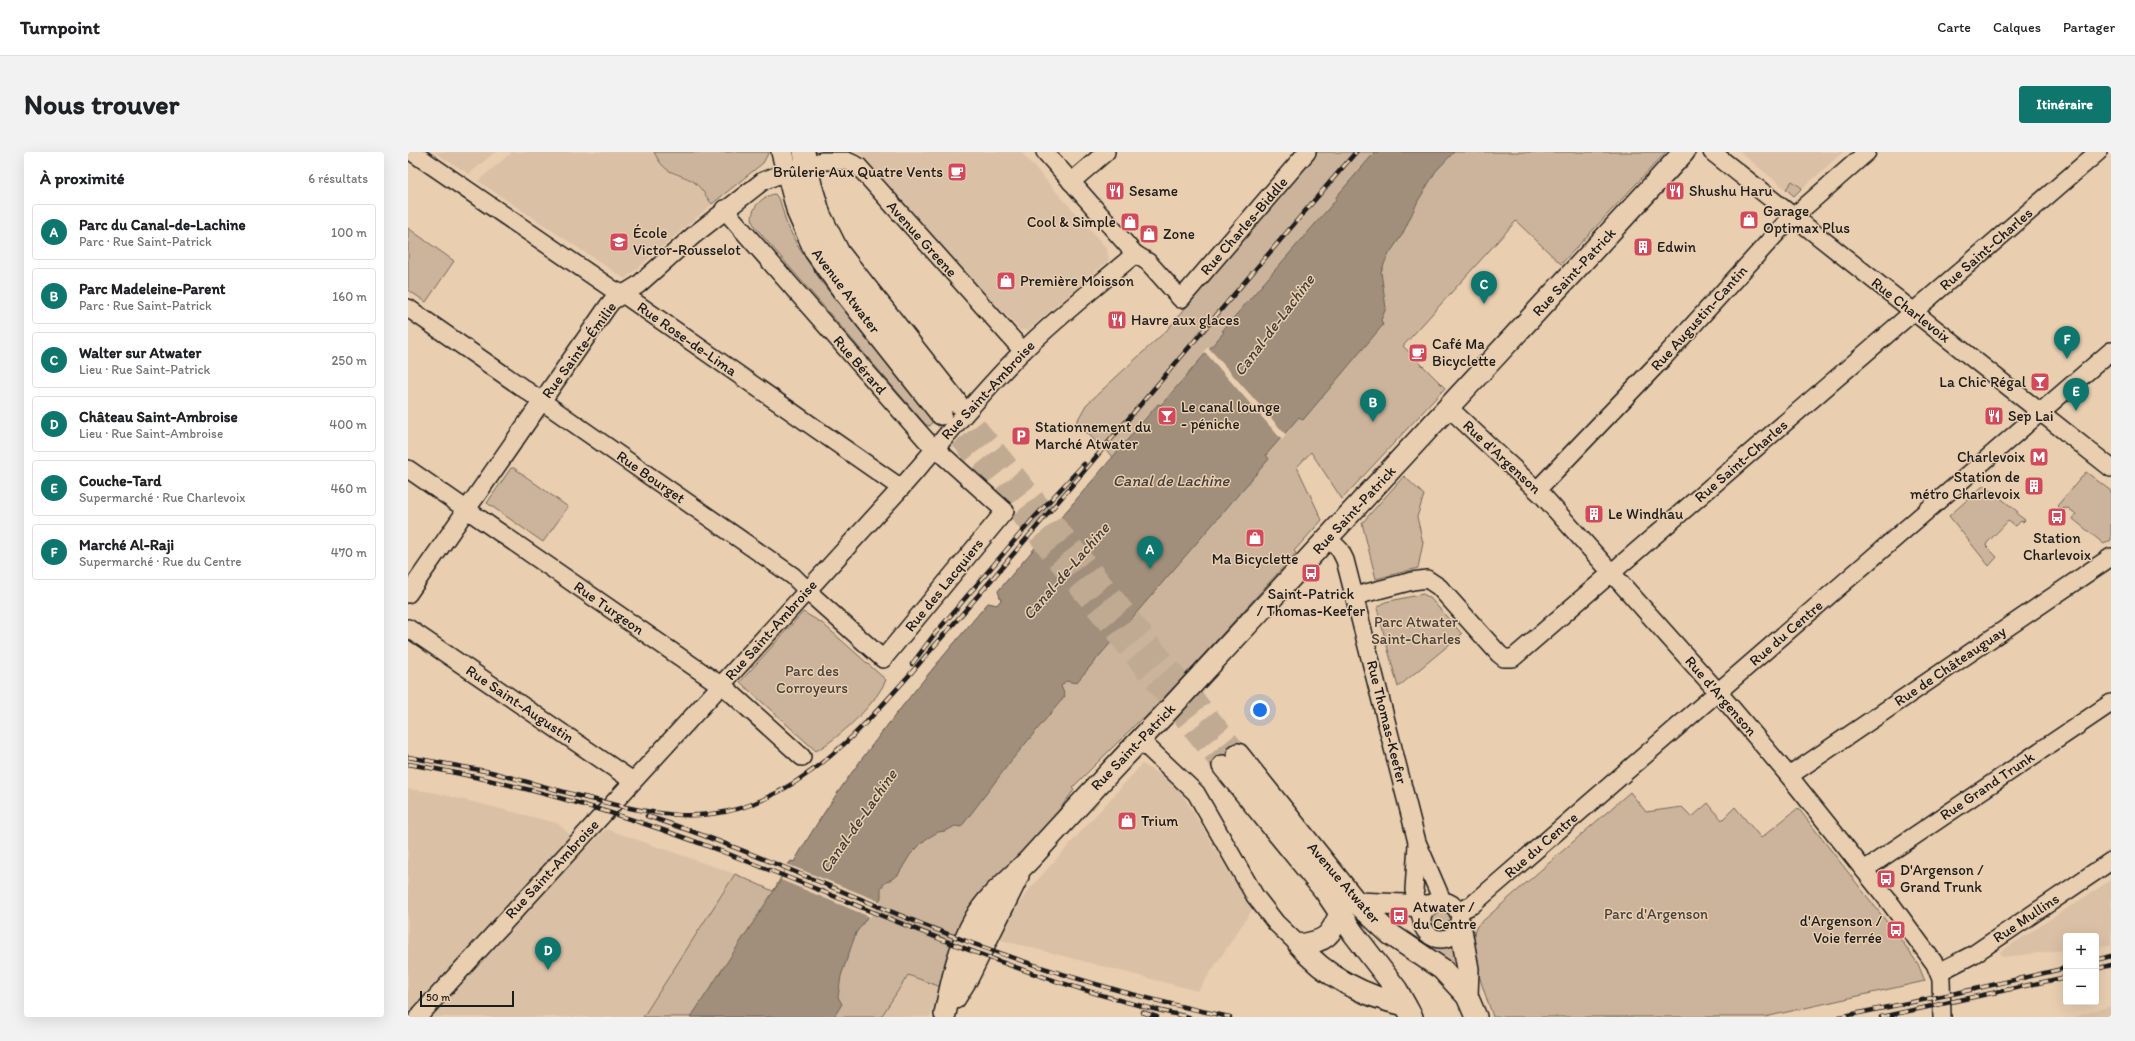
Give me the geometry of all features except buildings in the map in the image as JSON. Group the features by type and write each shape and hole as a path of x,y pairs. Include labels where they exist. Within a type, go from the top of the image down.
{"main road":[{"name":"Rue Saint-Patrick","path":"944,1015 959,956 974,919 990,896 1022,867 1684,152"},
{"name":"Avenue Atwater","path":"784,162 800,220 815,251 825,267 948,408 839,253 820,215 805,158"},
{"name":"Avenue Atwater","path":"1230,760 1325,891 1442,969 1467,996 1476,1017"},
{"path":"1408,1011 1334,976 1312,961 1299,945 1326,938 1349,908 1421,904"},
{"name":"Avenue Atwater","path":"1349,908 1408,1011"},
{"path":"1459,918 1468,969 1467,996"}],"street":[{"name":"Rue Rose-de-Lima","path":"412,152 612,289 623,294 901,488"},
{"path":"1045,152 1135,254"},
{"path":"1071,182 1106,152"},
{"name":"Rue Charles-Biddle","path":"1135,254 1148,262 1181,299 1307,152"},
{"name":"Rue Charlevoix","path":"1712,152 2111,468"},
{"name":"Rue Augustin-Cantin","path":"1538,490 1793,216 1867,152"},
{"name":"Rue Saint-Charles","path":"1355,596 1412,581 1427,579 1439,587 1499,654 1504,658 1510,658 1612,572 2098,152"},
{"name":"Rue Sainte-Émilie","path":"408,594 608,306 623,294 638,285 674,251 724,209 784,162 805,158"},
{"name":"Avenue Greene","path":"805,158 847,161 858,166 1023,351"},
{"name":"Rue Bérard","path":"724,209 921,434 1004,511"},
{"name":"Rue Saint-Ambroise","path":"418,1017 901,488 935,448 1023,351 1135,254"},
{"name":"Rue Bourget","path":"408,308 793,576 883,659"},
{"name":"Rue du Centre","path":"1459,918 2111,351"},
{"name":"Rue d'Argenson","path":"1448,407 1538,490 1718,692 1789,776 1924,947 1939,972 1942,1017"},
{"name":"Rue Turgeon","path":"408,469 720,685 802,756"},
{"name":"Rue des Lacquiers","path":"883,659 1004,511"},
{"name":"Rue Thomas-Keefer","path":"1328,538 1344,557 1355,596 1417,842 1421,904"},
{"name":"Rue de Châteauguay","path":"1789,776 2111,557"},
{"name":"Rue Saint-Augustin","path":"408,628 633,781"},
{"name":"Rue Grand Trunk","path":"1864,870 2111,703"},
{"path":"1140,740 1196,793 1255,896 1276,924 1299,945"},
{"name":"Rue Thomas-Keefer","path":"1417,842 1421,904"},
{"name":"Rue Mullins","path":"1939,972 1974,954 2111,861"},
{"path":"1451,903 1459,918 1452,935 1438,938 1426,931 1421,904 1451,903"}],"shaded area":[{"path":"434,152 495,152 469,174"},
{"name":"École Victor-Rousselot","path":"512,152 654,152 665,168 675,175 692,180 712,204 625,279 478,181"},
{"path":"856,152 1021,152 1107,249 1109,260 1028,330 1020,330 1005,314 1002,316 863,156"},
{"path":"1740,152 1843,152 1794,196"},
{"path":"1142,764 1164,777 1181,792 1252,910 1198,991 1001,940 1008,918 1032,886"},
{"path":"408,789 432,792 557,823 586,849 606,829 735,874 643,1017 408,1017"},
{"path":"2111,880 2111,946 2099,947 2099,933 2063,933 2063,950 2003,957 2000,952"},
{"path":"908,975 941,987 930,1017 881,1017"},
{"path":"2111,1006 2111,1017 2072,1017 2094,1011"}],"green space":[{"path":"654,152 769,152 763,163 712,204 694,182 666,168"},
{"path":"1317,152 1666,152 1561,264 1516,221 1403,346 1445,388 1342,499 1311,452 1297,467 1322,520 1294,551 1296,553 1144,720 1142,718 1072,788 1074,790 1049,823 941,987 908,975 881,1017 643,1017 735,874 773,891 788,864 791,861 794,862 837,794 860,761 910,696 988,603 997,605 1001,600 998,591 1113,457 1076,423 1086,405 1167,330"},
{"path":"1792,181 1802,188 1794,196 1786,189"},
{"path":"775,194 780,201 786,222 797,245 823,284 933,420 930,426 926,425 755,227 752,216 756,206 764,198"},
{"path":"408,228 454,261 426,302 408,290"},
{"path":"511,468 514,468 568,507 543,542 487,503"},
{"path":"2086,472 2111,491 2111,540 2104,544 2073,519 2076,514 2068,508 2060,509 2057,506"},
{"name":"Parc Atwater Saint-Charles","path":"1404,476 1424,495 1417,517 1423,543 1418,568 1376,579 1362,523"},
{"path":"1984,485 2018,512 2017,514 2025,520 2023,522 2021,521 2016,526 2008,521 1987,543 1986,546 1997,557 1989,566 1949,516"},
{"name":"Parc Atwater Saint-Charles","path":"1423,594 1430,598 1462,634 1398,687 1377,608 1385,602"},
{"name":"Parc des Corroyeurs","path":"803,612 822,623 886,680 881,690 856,720 835,738 816,751 740,682"},
{"name":"Parc d'Argenson","path":"1630,792 1646,812 1682,807 1692,817 1708,803 1722,820 1735,807 1761,838 1798,808 1901,940 1918,964 1925,981 1765,1017 1493,1017 1475,958 1473,946 1477,926"},
{"path":"1412,911 1420,933 1424,939 1436,946 1453,944 1459,972 1428,946 1417,930 1413,921"},
{"path":"1441,911 1449,914 1452,922 1449,930 1441,933 1433,930 1430,922 1433,914"}],"water":[{"name":"Canal de Lachine","path":"1375,152 1454,152 1436,171 1418,201 1402,235 1387,257 1381,272 1386,308 1381,320 1383,325 1303,420 1299,417 1266,455 1269,459 1076,683 1066,681 1061,686 1065,696 1011,761 961,827 955,826 946,831 938,832 926,839 910,855 898,875 885,883 881,888 881,898 856,933 841,976 838,997 842,1004 834,1017 691,1017 781,880 791,861 794,862 837,794 860,761 910,696 988,603 997,605 1001,600 998,591 1158,404 1161,405 1224,332 1222,331 1335,201 1336,197"}],"pier":[{"path":"1208,347 1286,435 1282,440 1204,351"},
{"path":"787,864 881,902 870,917 781,880"}],"tunnel":[{"path":"956,402 1238,754"},
{"path":"941,414 1223,766"}],"railway":[{"path":"584,797 629,808 673,815 718,813 740,808 762,800 785,788 828,758 866,723 918,665 1356,152"},
{"path":"912,664 933,636 1032,520 1084,464"},
{"path":"408,757 491,772 590,799"},
{"path":"408,764 448,771 526,789 642,823 718,850 950,943 1009,965 1068,985 1189,1017"},
{"path":"647,816 716,840 960,939 1074,978 1191,1009 1230,1017"},
{"path":"2099,959 2111,956"},
{"path":"2099,968 2111,965"},
{"path":"1839,1017 1957,993 2063,969"},
{"path":"1881,1017 2063,978"},
{"path":"1142,1012 1157,1017"}],"place":[{"name":"Brûlerie Aux Quatre Vents","path":"957,172"},
{"name":"Sesame","path":"1115,191"},
{"name":"Shushu Haru","path":"1675,191"},
{"name":"Garage Optimax Plus","path":"1749,220"},
{"name":"Cool & Simple","path":"1130,222"},
{"name":"Zone","path":"1149,234"},
{"name":"École Victor-Rousselot","path":"619,242"},
{"name":"Edwin","path":"1643,247"},
{"name":"Première Moisson","path":"1006,281"},
{"name":"Walter sur Atwater","path":"1484,304"},
{"name":"Havre aux glaces","path":"1117,320"},
{"name":"Café Ma Bicyclette","path":"1418,353"},
{"name":"Marché Al-Raji","path":"2067,359"},
{"name":"La Chic Régal","path":"2040,382"},
{"name":"Couche-Tard","path":"2076,411"},
{"name":"Le canal lounge - péniche","path":"1167,416"},
{"name":"Sep Lai","path":"1994,416"},
{"name":"Parc Madeleine-Parent","path":"1373,422"},
{"name":"Stationnement du Marché Atwater","path":"1021,436"},
{"name":"Charlevoix","path":"2039,457"},
{"name":"Station de métro Charlevoix","path":"2034,486"},
{"name":"Le Windhau","path":"1594,514"},
{"name":"Station Charlevoix","path":"2057,517"},
{"name":"Ma Bicyclette","path":"1255,538"},
{"name":"Parc du Canal-de-Lachine","path":"1150,569"},
{"name":"Saint-Patrick / Thomas-Keefer","path":"1311,573"},
{"name":"Trium","path":"1127,821"},
{"name":"D'Argenson / Grand Trunk","path":"1886,879"},
{"name":"Atwater / du Centre","path":"1399,916"},
{"name":"d'Argenson / Voie ferrée","path":"1896,930"},
{"name":"Château Saint-Ambroise","path":"548,970"}],"water label":[{"name":"Canal-de-Lachine","path":"1274,325"},
{"name":"Canal-de-Lachine","path":"1066,571"},
{"name":"Canal-de-Lachine","path":"858,821"}]}
